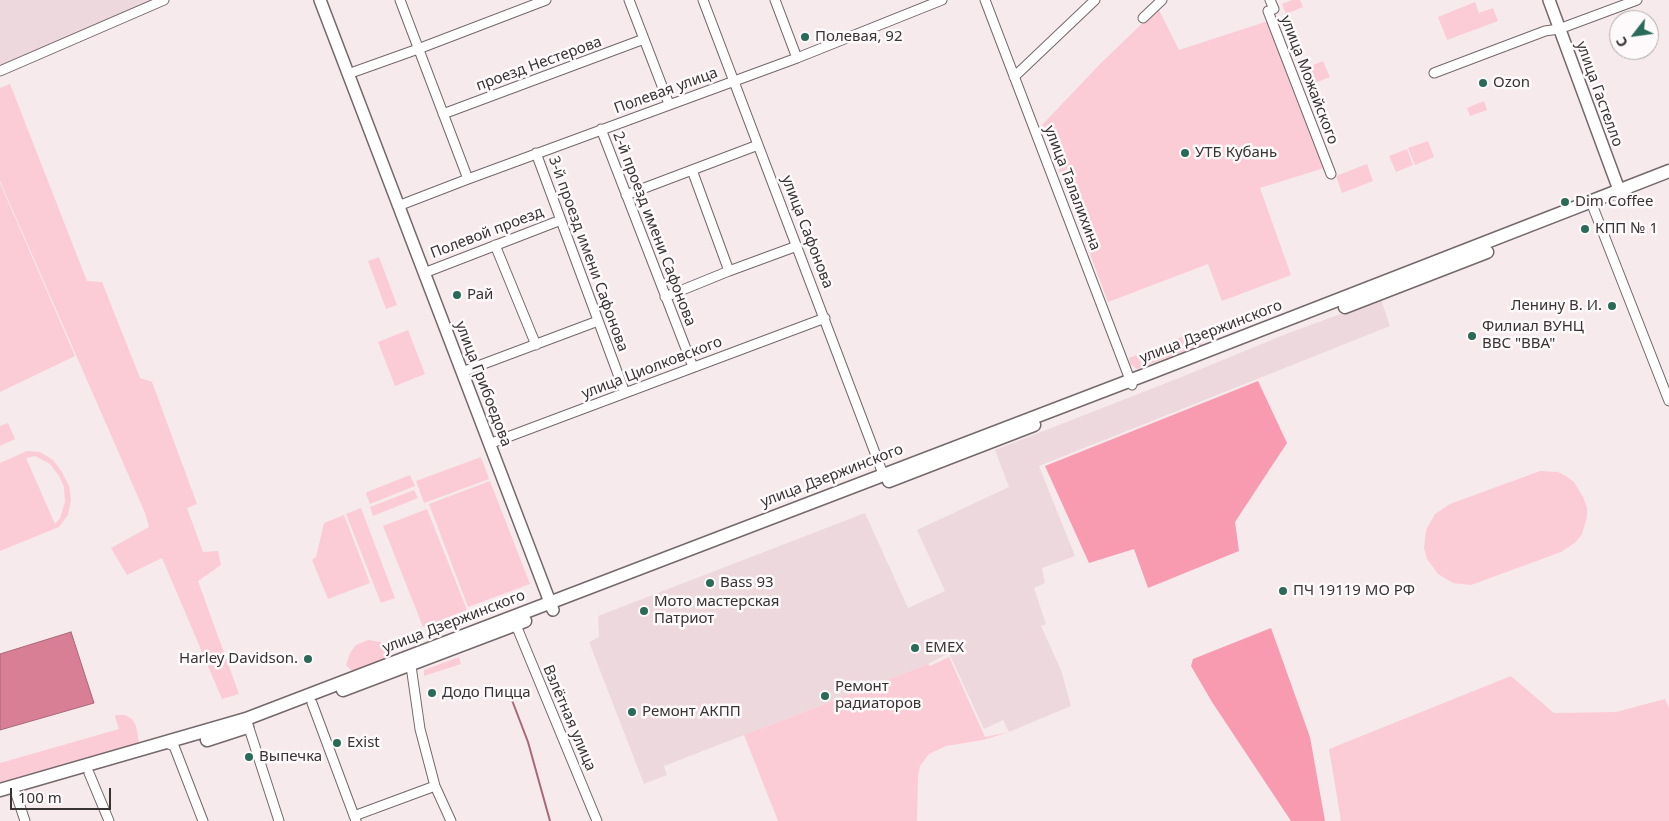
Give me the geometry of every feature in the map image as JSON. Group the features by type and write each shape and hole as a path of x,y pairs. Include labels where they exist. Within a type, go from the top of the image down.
{"main road":[{"name":"улица Дзержинского","path":"0,790 173,744 312,703 517,624 552,606 883,474 1415,280 1620,194 1669,171"},
{"name":"улица Дзержинского","path":"1620,194 1669,180"},
{"name":"улица Дзержинского","path":"247,723 552,606 988,444 1132,383"},
{"name":"улица Дзержинского","path":"0,798 89,773 173,744"}],"street":[{"path":"0,71 164,0"},
{"name":"улица Грибоедова","path":"320,0 552,606"},
{"path":"400,0 468,179"},
{"path":"348,74 546,0"},
{"path":"629,0 669,104"},
{"name":"улица Сафонова","path":"703,0 883,474"},
{"path":"774,0 797,58"},
{"name":"Полевая улица","path":"398,206 536,153 797,58 917,4 942,0"},
{"name":"улица Талалихина","path":"985,0 1132,383"},
{"path":"1014,77 1094,0"},
{"path":"1143,18 1162,0"},
{"name":"улица Можайского","path":"1270,0 1274,9 1268,11 1331,174"},
{"name":"улица Гастелло","path":"1549,0 1620,194"},
{"path":"1434,73 1546,31 1559,29 1637,0"},
{"name":"проезд Нестерова","path":"443,114 644,39"},
{"name":"2-й проезд имени Сафонова","path":"601,130 693,367"},
{"path":"626,195 758,145"},
{"name":"3-й проезд имени Сафонова","path":"536,153 625,393"},
{"path":"692,170 729,271"},
{"path":"1593,205 1669,401"},
{"name":"Полевой проезд","path":"424,272 561,220"},
{"path":"495,245 536,345"},
{"path":"665,297 797,246"},
{"name":"улица Циолковского","path":"490,444 825,318"},
{"path":"462,372 598,321"},
{"name":"Взлётная улица","path":"517,624 597,821"},
{"path":"411,666 420,729 435,786 451,821"},
{"path":"312,703 355,818 435,786"},
{"path":"247,723 280,821"},
{"path":"173,744 203,821"},
{"path":"89,773 109,821"},
{"path":"16,794 26,821"}],"shaded area":[{"path":"0,0 158,0 0,66"},
{"path":"1292,0 1300,0 1303,7 1286,14 1282,4"},
{"path":"1475,2 1479,13 1493,8 1498,21 1447,40 1438,17"},
{"name":"УТБ Кубань","path":"1158,8 1179,50 1268,21 1324,168 1260,188 1291,275 1222,301 1208,264 1108,302 1042,125 1099,65"},
{"path":"1323,61 1330,77 1310,85 1303,69"},
{"path":"10,84 87,281 102,282 140,378 152,382 197,504 187,508 203,552 218,551 221,565 198,581 239,694 222,699 162,558 127,575 111,548 149,527 145,513 0,181 0,88"},
{"path":"1484,101 1487,110 1470,116 1467,108"},
{"path":"1428,141 1434,157 1415,165 1408,148"},
{"path":"1407,149 1413,165 1396,172 1389,156"},
{"path":"1367,164 1373,181 1342,193 1336,176"},
{"path":"0,183 75,356 0,392"},
{"path":"379,257 397,305 386,309 368,261"},
{"path":"1381,299 1390,326 1039,466 1075,556 1042,568 1045,583 1034,588 1046,624 1041,626 1061,670 1071,706 1009,732 1003,720 984,729 949,653 928,664 664,766 667,775 644,784 589,642 599,637 598,616 865,513 908,608 945,591 917,530 1009,487 995,450 1286,334"},
{"path":"408,330 425,374 395,386 378,342"},
{"path":"1196,331 1203,335 1201,345 1137,369 1130,364 1129,358"},
{"path":"1258,381 1287,443 1235,522 1239,551 1148,588 1134,549 1089,563 1045,466"},
{"path":"8,423 15,439 0,446 0,426"},
{"path":"27,451 40,452 53,460 62,472 69,486 71,500 68,515 59,527 0,551 0,463","holes":["35,456 50,464 64,487 65,502 60,518 55,524 26,458"]},
{"path":"481,457 489,479 424,503 416,481"},
{"path":"1540,471 1558,472 1566,476 1574,482 1583,497 1587,508 1587,517 1582,534 1576,542 1561,552 1471,585 1453,583 1438,574 1427,559 1424,548 1426,530 1435,514 1450,504"},
{"path":"410,475 415,486 370,504 367,492"},
{"path":"490,481 530,584 468,607 429,504"},
{"path":"414,490 418,498 373,516 370,507"},
{"path":"361,508 395,598 381,603 346,514"},
{"path":"427,509 467,610 423,627 383,526"},
{"path":"344,515 370,583 328,599 312,560 316,557 324,523"},
{"path":"1271,628 1310,737 1325,821 1291,821 1212,702 1191,666 1193,659"},
{"path":"71,632 94,703 0,730 0,654"},
{"path":"368,640 381,642 390,651 392,656 352,671 346,665 350,653 356,645"},
{"path":"459,657 461,664 424,676 424,670"},
{"path":"949,657 985,737 1009,732 983,740 946,746 929,754 920,766 918,776 917,821 778,821 744,735 928,664 930,666"},
{"path":"1511,676 1554,713 1616,712 1665,699 1669,708 1669,821 1341,821 1329,749"},
{"path":"116,715 125,715 132,719 136,726 139,743 0,783 0,763 119,729"}],"waterway":[{"path":"510,695 528,742 550,821"}],"place":[{"name":"Полевая, 92","path":"805,37"},
{"name":"Ozon","path":"1483,83"},
{"name":"УТБ Кубань","path":"1185,153"},
{"name":"Dim Coffee","path":"1565,202"},
{"name":"КПП № 1","path":"1585,229"},
{"name":"Рай","path":"457,295"},
{"name":"Ленину В. И.","path":"1612,306"},
{"name":"Филиал ВУНЦ ВВС \"ВВА\"","path":"1472,336"},
{"name":"Bass 93","path":"710,583"},
{"name":"ПЧ 19119 МО РФ","path":"1283,591"},
{"name":"Мото мастерская Патриот","path":"644,611"},
{"name":"EMEX","path":"915,648"},
{"name":"Harley Davidson.","path":"308,659"},
{"name":"Додо Пицца","path":"432,693"},
{"name":"Ремонт радиаторов","path":"825,696"},
{"name":"Ремонт АКПП","path":"632,712"},
{"name":"Exist","path":"337,743"},
{"name":"Выпечка","path":"249,757"}]}
